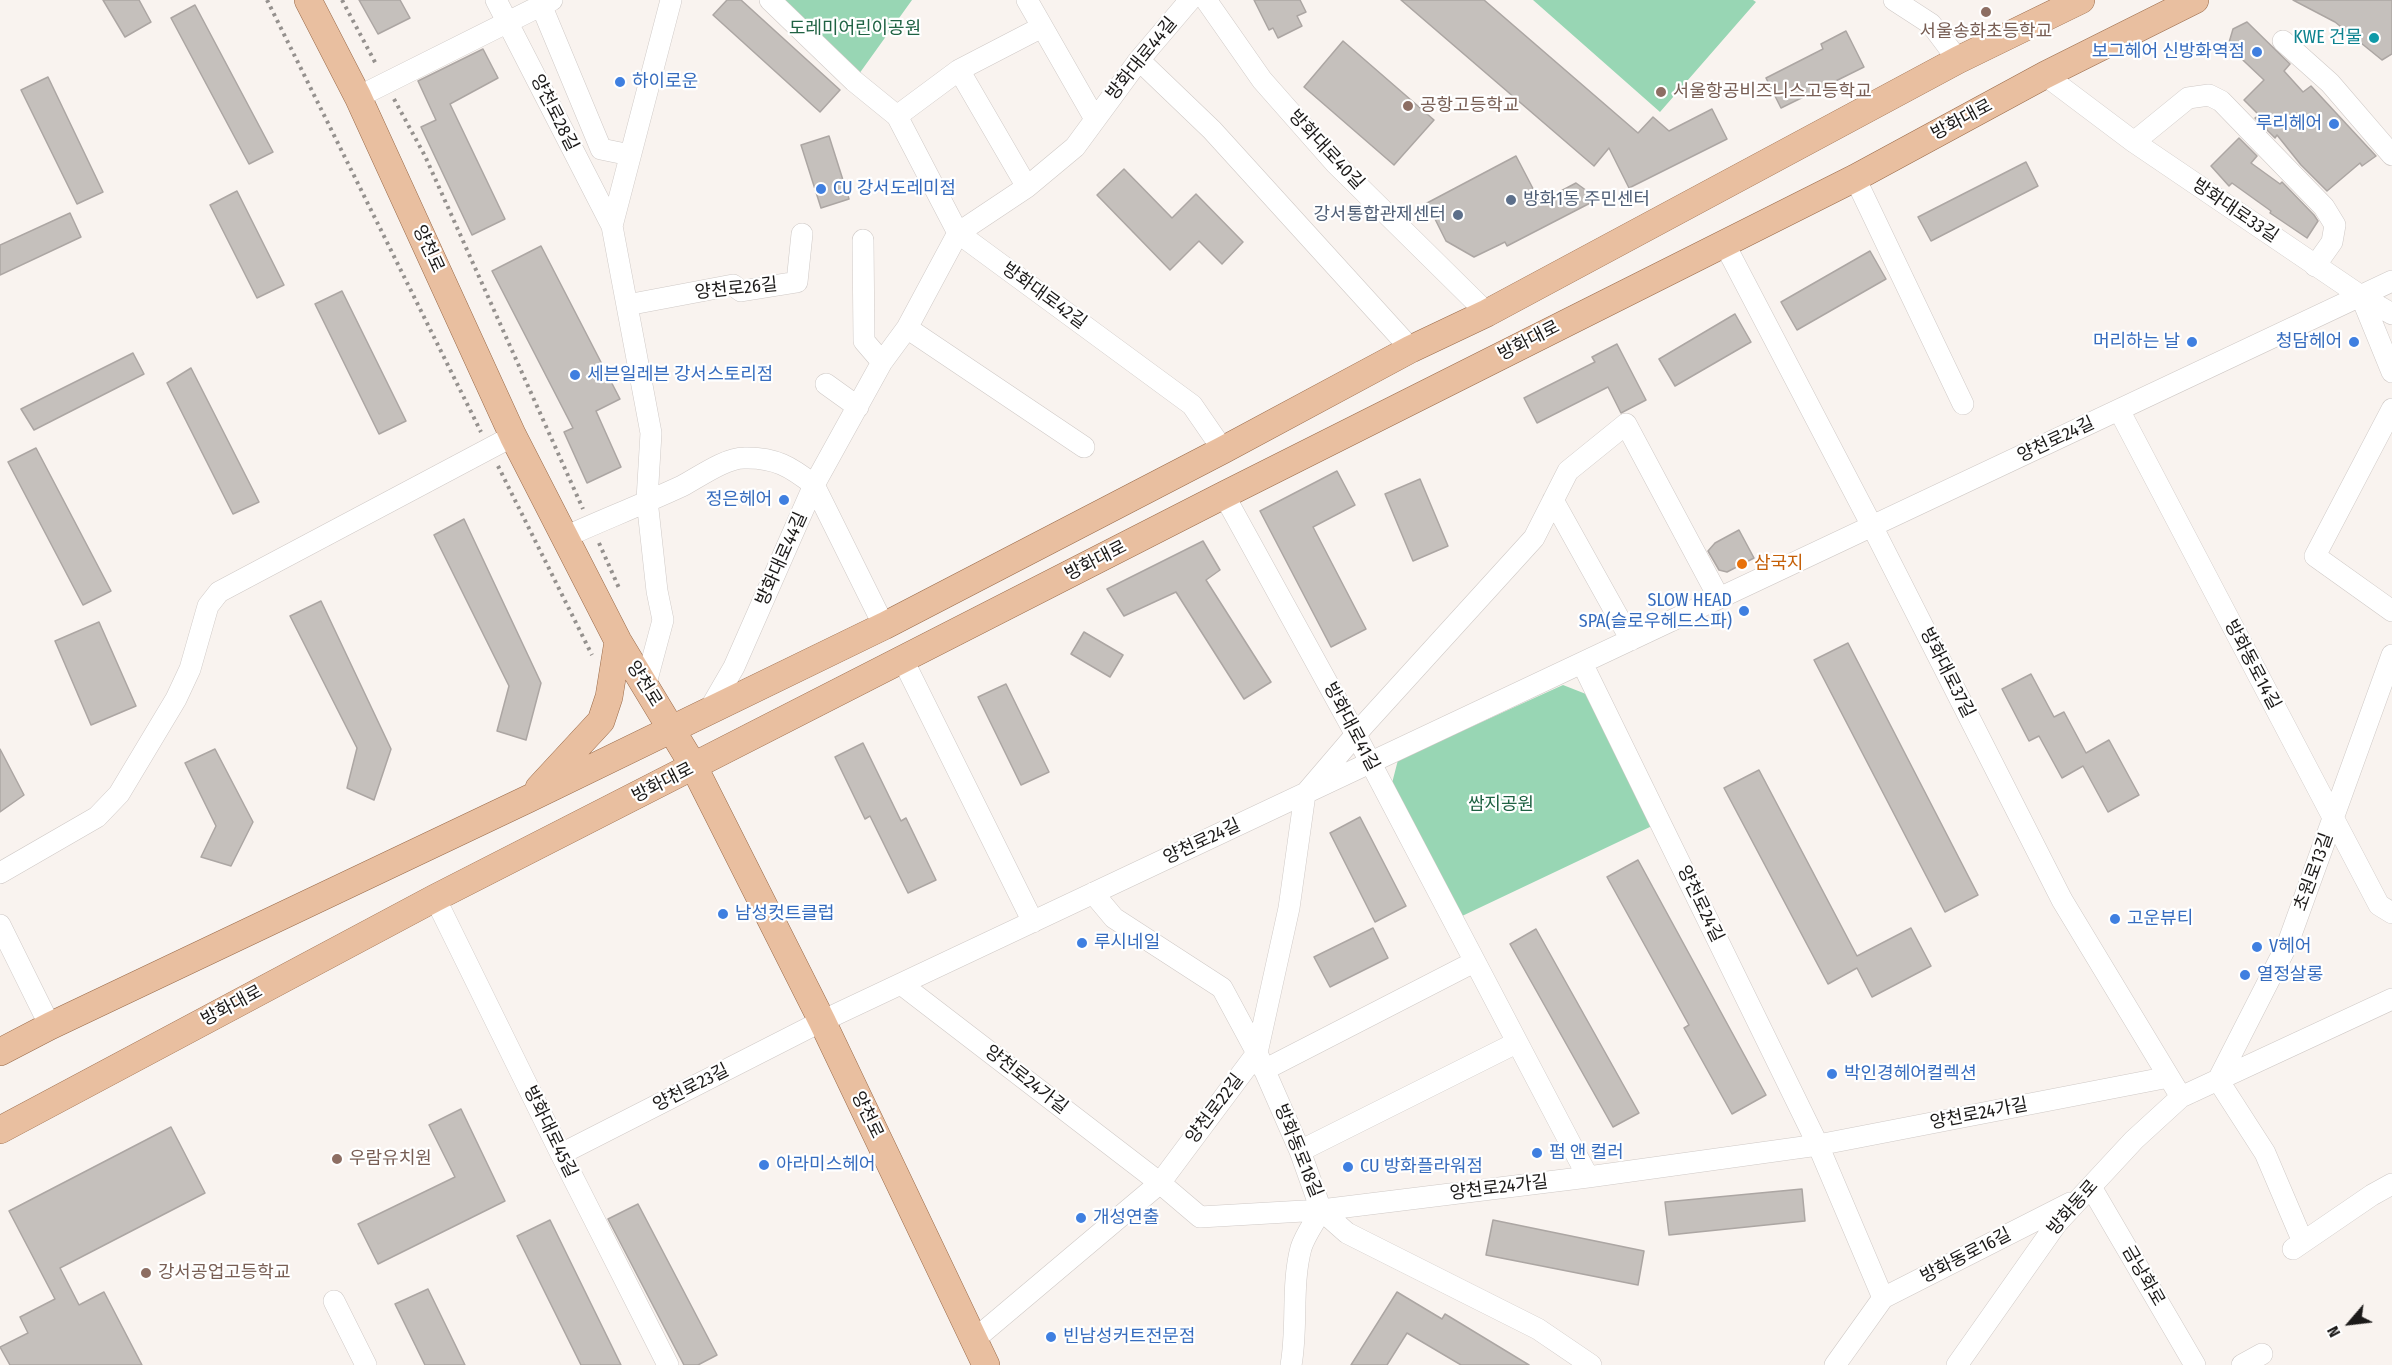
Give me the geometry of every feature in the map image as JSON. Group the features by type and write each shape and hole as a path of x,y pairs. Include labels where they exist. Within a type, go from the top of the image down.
{"main road":[{"name":"양천로","path":"308,0 358,97 513,436 618,641 694,767 822,1021 986,1365"},
{"path":"0,1052 884,626 1223,450 1411,349 1487,313 1958,60 2081,0"},
{"name":"방화대로","path":"0,1130 435,898 1224,495 1855,178 2045,75 2195,0"},
{"path":"528,799 601,721 609,697 618,641"}],"street":[{"name":"양천로28길","path":"496,0 612,226"},
{"path":"645,687 663,620 657,591 647,500 651,433 612,226 671,0"},
{"name":"방화대로42길","path":"770,0 854,81 897,116 958,233 1192,405 1223,450"},
{"name":"방화대로44길","path":"1027,0 1095,119"},
{"name":"방화대로44길","path":"708,712 734,667 814,485 882,362 907,327 958,233 1028,187 1075,147 1139,60 1190,0"},
{"name":"방화대로40길","path":"1206,0 1262,80 1336,164 1487,313"},
{"path":"1894,0 1931,24 1958,60"},
{"path":"358,97 544,2 601,149 630,155"},
{"path":"897,116 959,70 1042,27"},
{"path":"2283,41 2330,83 2392,154"},
{"path":"1139,60 1212,130 1411,349"},
{"path":"959,70 1028,187"},
{"name":"방화대로33길","path":"2045,75 2134,142 2361,296"},
{"path":"2134,142 2188,98 2209,95 2221,101 2324,207 2335,225 2332,242 2315,266"},
{"path":"1855,178 1963,404"},
{"name":"양천로26길","path":"627,305 733,285 741,291 797,282 802,234"},
{"path":"863,240 864,341 882,362"},
{"name":"방화대로37길","path":"1724,243 1872,526 2062,900 2181,1097"},
{"name":"양천로24길","path":"822,1021 2392,281"},
{"path":"2361,296 2392,314"},
{"path":"2361,296 2392,372"},
{"path":"907,327 1084,447"},
{"path":"826,384 858,407"},
{"path":"2392,409 2315,556 2392,611"},
{"name":"방화동로14길","path":"2119,410 2379,906 2392,913"},
{"path":"1305,794 1534,538 1568,471 1626,424 1719,598"},
{"path":"0,873 98,818 119,794 176,699 189,669 208,606 219,592 513,436"},
{"path":"565,537 682,485 707,471 741,458 775,460 794,470 814,485 884,626"},
{"name":"방화대로41길","path":"1224,495 1371,763 1588,1177"},
{"path":"1553,500 1631,640"},
{"name":"초원로13길","path":"2218,1080 2288,943 2392,654"},
{"path":"903,660 1033,922"},
{"name":"양천로24길","path":"1582,663 1818,1144"},
{"name":"양천로22길","path":"975,1339 1160,1183 1261,1061 1289,908 1305,794"},
{"name":"방화동로18길","path":"1093,893 1114,918 1222,988 1261,1061 1300,1151 1321,1210 1347,1233 1538,1329 1591,1365"},
{"name":"방화대로45길","path":"435,898 668,1365"},
{"path":"0,925 50,1026"},
{"path":"1261,1061 1474,962"},
{"name":"양천로24가길","path":"901,984 1160,1183 1200,1217 1321,1210 1588,1177 1818,1144 2169,1077"},
{"name":"방화동로","path":"1958,1365 2057,1223 2134,1140 2181,1097 2392,999"},
{"name":"양천로23길","path":"561,1154 822,1021"},
{"path":"1300,1151 1516,1043"},
{"path":"2218,1080 2265,1153 2298,1245 2392,1184"},
{"path":"1818,1144 1883,1298"},
{"name":"방화동로16길","path":"1835,1365 1883,1298 2086,1192"},
{"name":"금낭화로","path":"2086,1192 2195,1365"},
{"path":"1291,1365 1294,1346 1293,1307 1302,1246 1321,1210"},
{"path":"334,1301 366,1365"},
{"path":"2242,1365 2262,1354"}],"path":[{"path":"267,0 593,656"},
{"path":"342,0 425,156 620,590"}],"green space":[{"name":"도레미어린이공원","path":"781,0 912,0 859,74"},
{"path":"1533,0 1753,0 1756,2 1660,112"},
{"name":"쌈지공원","path":"1563,685 1591,696 1652,826 1460,917 1391,787 1398,760"}],"building":[{"path":"103,0 139,0 151,22 125,37"},
{"path":"359,0 400,0 410,18 378,34"},
{"path":"727,0 741,0 840,90 820,112 713,15"},
{"path":"1254,0 1300,0 1306,12 1297,16 1302,26 1278,38 1273,28 1269,30"},
{"path":"1401,0 1484,0 1638,133 1653,117 1669,131 1712,109 1727,139 1629,188 1609,148 1594,166"},
{"name":"KWE 건물","path":"2293,0 2392,0 2392,54 2382,60 2335,22"},
{"path":"195,5 273,152 249,164 171,18"},
{"path":"2247,22 2290,64 2284,71 2303,92 2311,86 2376,156 2362,166 2360,163 2327,191 2301,165 2277,135 2275,138 2255,118 2259,115 2244,100 2264,80 2228,46 2233,29"},
{"path":"1846,31 1864,67 1781,108 1766,78 1823,49 1821,44"},
{"path":"1343,41 1434,120 1394,165 1304,87"},
{"path":"483,49 498,78 450,104 505,219 472,235 421,127 436,120 418,81"},
{"path":"48,77 103,192 77,204 21,90"},
{"path":"829,136 849,199 821,208 801,145"},
{"path":"2239,138 2257,156 2251,163 2280,184 2282,182 2314,215 2318,221 2307,238 2232,183 2229,186 2211,166"},
{"path":"1516,156 1540,202 1576,183 1598,199 1507,246 1505,242 1474,257 1446,241 1427,203"},
{"path":"2026,162 2038,186 1931,241 1918,217"},
{"path":"1124,169 1172,218 1196,194 1243,242 1222,264 1199,241 1170,270 1097,195"},
{"path":"237,191 284,285 257,298 210,205"},
{"path":"70,213 81,237 0,275 0,245"},
{"path":"541,246 620,399 596,411 621,467 587,483 564,432 573,428 492,271"},
{"path":"1870,251 1886,279 1797,330 1781,302"},
{"path":"342,291 406,421 379,434 315,304"},
{"path":"1735,314 1751,342 1675,386 1659,359"},
{"path":"1617,344 1646,400 1621,413 1608,387 1537,423 1524,398 1595,362 1592,357"},
{"path":"133,353 144,374 34,430 21,409"},
{"path":"191,368 259,502 233,514 167,383"},
{"path":"36,448 111,591 83,605 8,462"},
{"path":"1337,471 1355,505 1313,527 1366,629 1331,647 1260,511"},
{"path":"1420,479 1448,546 1413,561 1385,494"},
{"path":"464,519 541,683 526,740 497,731 509,686 434,535"},
{"path":"1739,530 1754,558 1727,572 1719,570 1708,551 1715,543"},
{"path":"1203,541 1220,570 1206,580 1271,682 1244,699 1176,592 1124,616 1107,589"},
{"path":"321,601 391,749 374,800 347,788 357,748 290,616"},
{"path":"99,622 136,706 91,725 55,641"},
{"path":"1084,632 1123,655 1110,677 1071,654"},
{"path":"1848,643 1978,895 1945,912 1814,660"},
{"path":"2031,674 2054,717 2064,712 2086,753 2109,740 2139,795 2108,812 2083,766 2062,778 2039,736 2029,741 2002,689"},
{"path":"1006,684 1049,772 1021,785 978,697"},
{"path":"863,743 901,821 906,818 936,880 908,893 870,816 865,819 835,757"},
{"path":"0,749 24,795 0,812"},
{"path":"215,749 253,822 231,866 201,857 216,826 185,763"},
{"path":"1759,770 1857,956 1911,928 1931,966 1872,997 1857,968 1828,984 1724,788"},
{"path":"1360,817 1406,906 1375,922 1330,833"},
{"path":"1638,860 1766,1095 1732,1114 1684,1028 1689,1025 1607,877"},
{"path":"1373,928 1388,958 1330,987 1314,957"},
{"path":"1536,929 1639,1113 1613,1127 1510,944"},
{"path":"461,1109 505,1201 378,1264 358,1224 455,1177 429,1125"},
{"path":"171,1127 205,1193 60,1268 79,1305 104,1292 142,1365 10,1365 0,1347 28,1333 20,1317 55,1299 9,1211"},
{"path":"1802,1189 1805,1221 1669,1235 1665,1202"},
{"path":"638,1204 717,1355 698,1365 684,1365 608,1219"},
{"path":"550,1220 621,1365 581,1365 517,1236"},
{"path":"1493,1220 1644,1251 1638,1285 1486,1255"},
{"path":"428,1289 465,1365 425,1365 395,1304"},
{"path":"1397,1292 1442,1319 1445,1314 1529,1365 1461,1365 1407,1333 1387,1365 1351,1365"}],"place":[{"name":"서울송화초등학교","path":"1986,12"},
{"name":"KWE 건물","path":"2374,38"},
{"name":"보그헤어 신방화역점","path":"2257,52"},
{"name":"하이로운","path":"620,82"},
{"name":"서울항공비즈니스고등학교","path":"1661,92"},
{"name":"공항고등학교","path":"1408,106"},
{"name":"루리헤어","path":"2334,124"},
{"name":"CU 강서도레미점","path":"821,189"},
{"name":"방화1동 주민센터","path":"1511,200"},
{"name":"강서통합관제센터","path":"1458,215"},
{"name":"머리하는 날","path":"2192,342"},
{"name":"청담헤어","path":"2354,342"},
{"name":"세븐일레븐 강서스토리점","path":"575,375"},
{"name":"정은헤어","path":"784,500"},
{"name":"삼국지","path":"1742,564"},
{"name":"SLOW HEAD SPA(슬로우헤드스파)","path":"1744,611"},
{"name":"남성컷트클럽","path":"723,914"},
{"name":"고운뷰티","path":"2115,919"},
{"name":"루시네일","path":"1082,943"},
{"name":"V헤어","path":"2257,947"},
{"name":"열정살롱","path":"2245,975"},
{"name":"박인경헤어컬렉션","path":"1832,1074"},
{"name":"펌 앤 컬러","path":"1537,1153"},
{"name":"우람유치원","path":"337,1159"},
{"name":"아라미스헤어","path":"764,1165"},
{"name":"CU 방화플라워점","path":"1348,1167"},
{"name":"개성연출","path":"1081,1218"},
{"name":"강서공업고등학교","path":"146,1273"},
{"name":"빈남성커트전문점","path":"1051,1337"}]}
